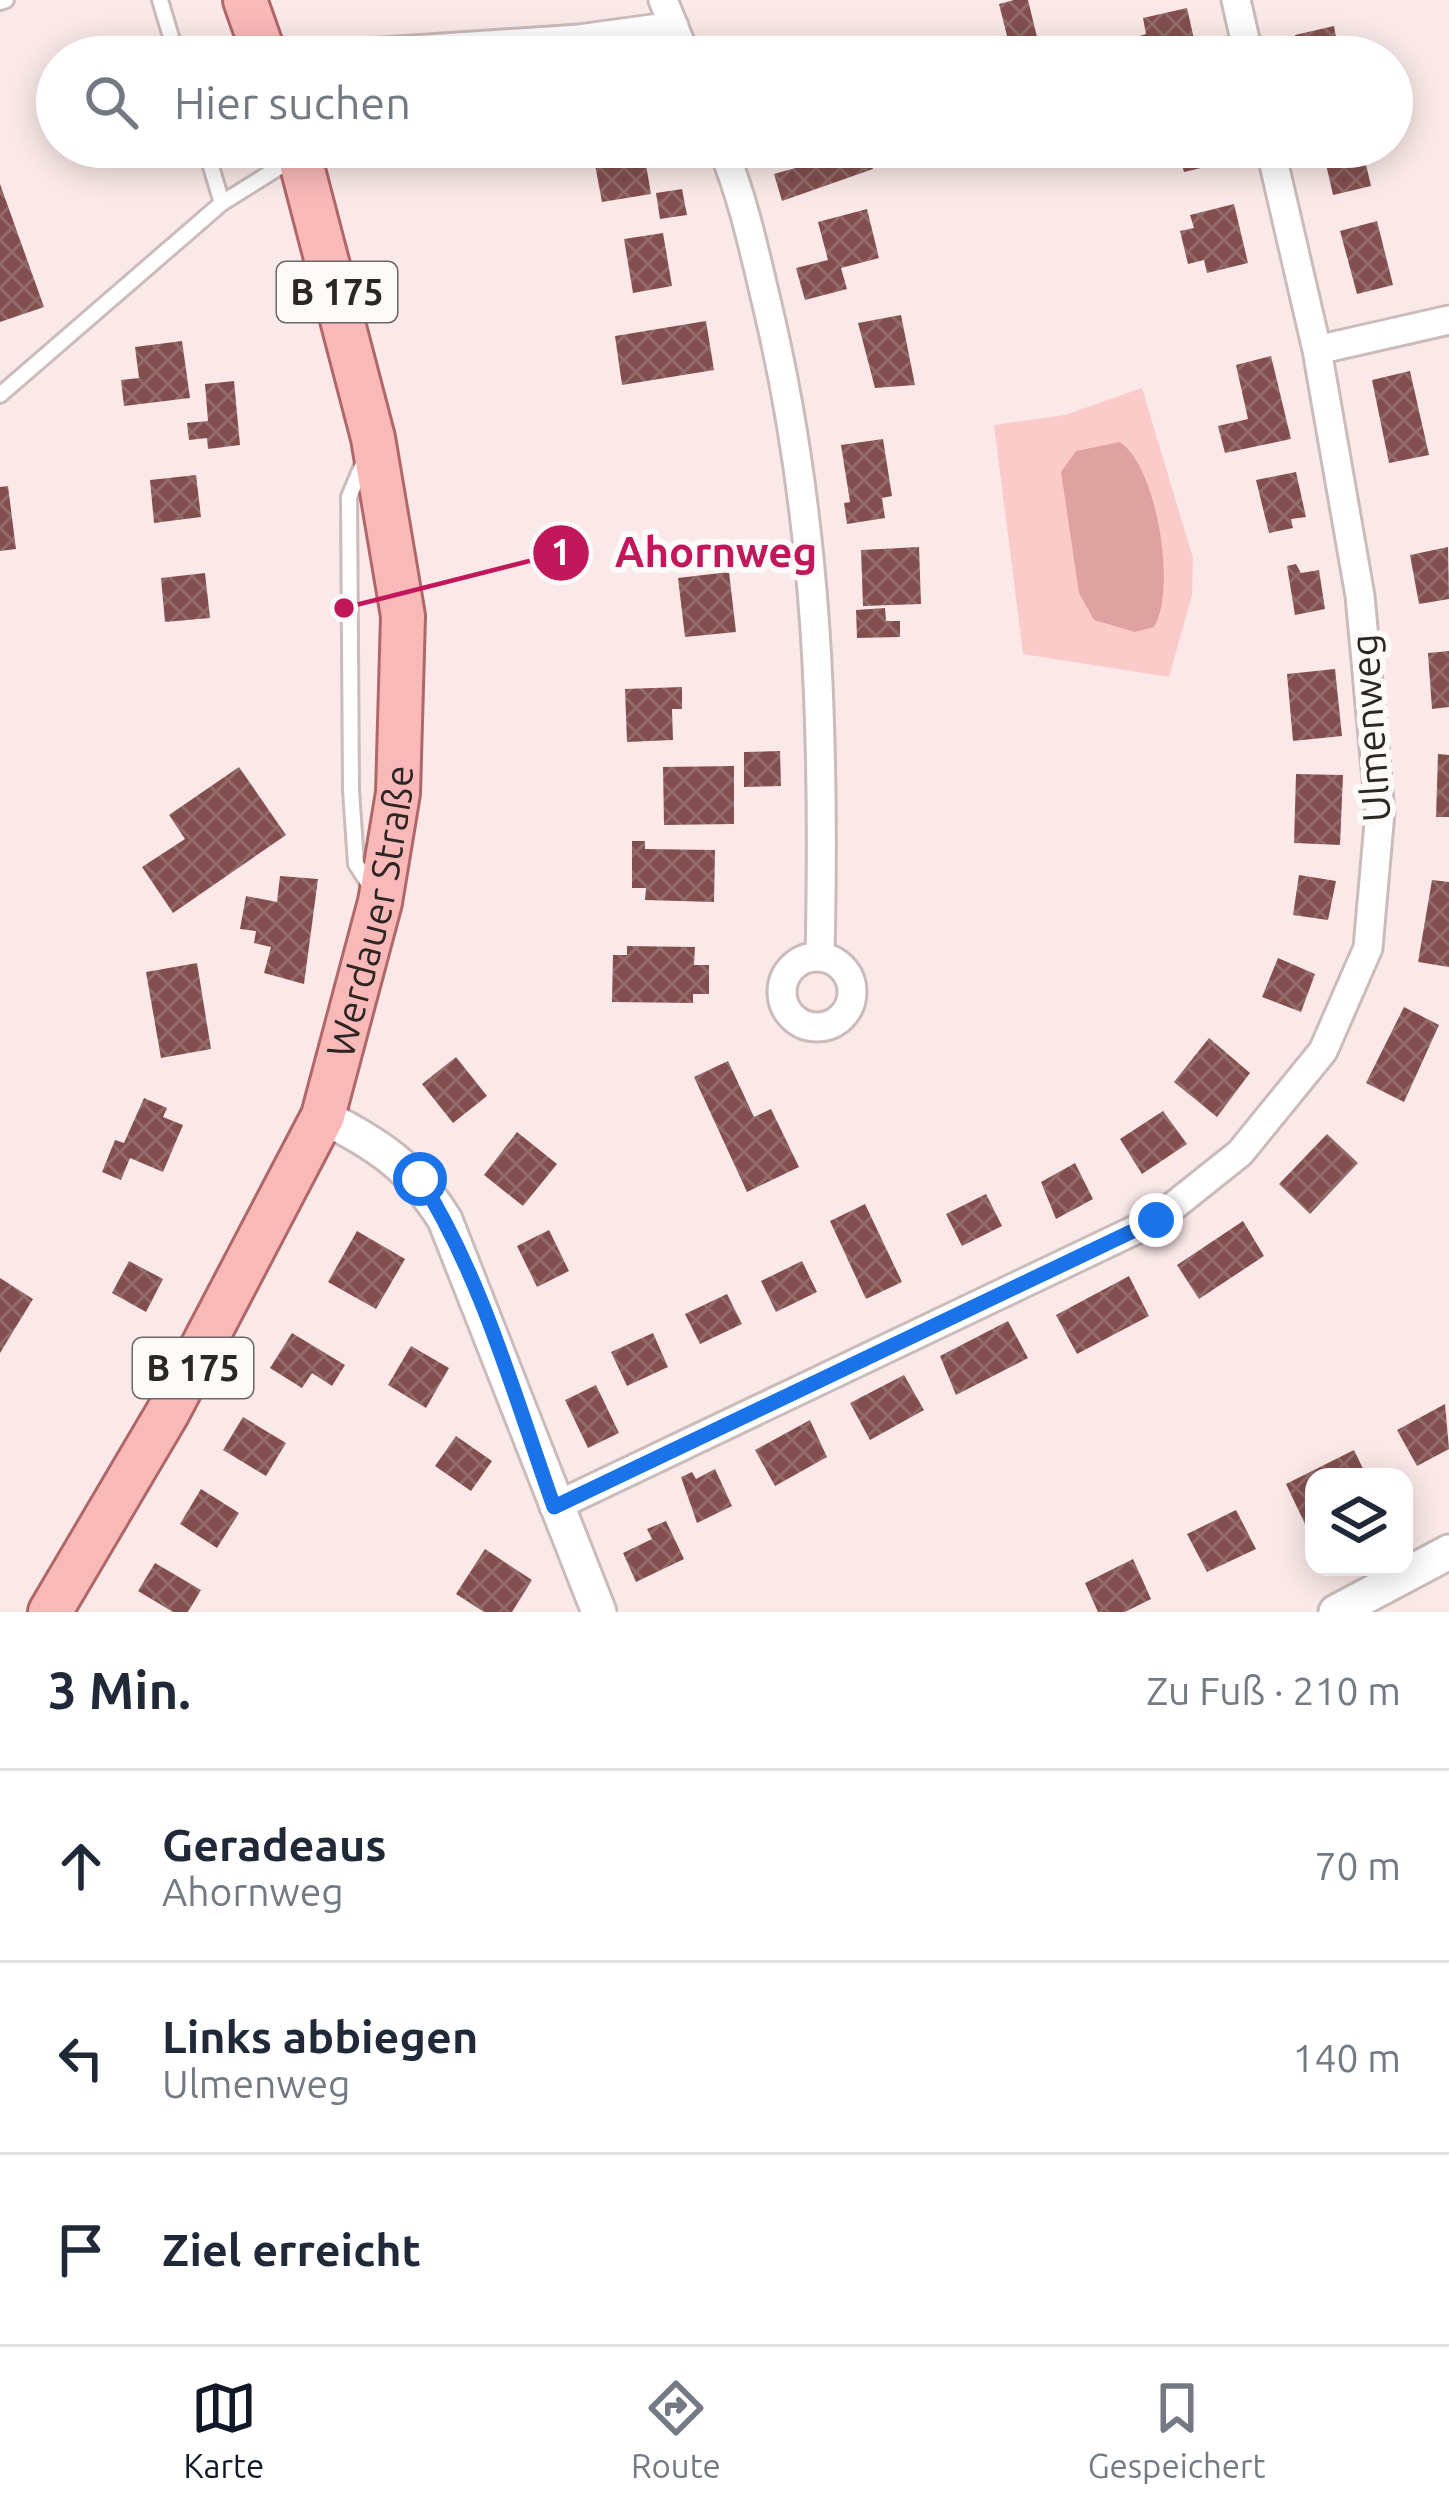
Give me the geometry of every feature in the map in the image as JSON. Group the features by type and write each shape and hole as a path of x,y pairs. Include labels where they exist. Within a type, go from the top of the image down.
{"main road":[{"path":"244,0 257,36"},
{"name":"Werdauer Straße","path":"50,1612 188,1376 323,1116 380,902 398,793 404,662 388,502 302,168"}],"street":[{"path":"1236,0 1244,36"},
{"path":"590,36 668,13"},
{"path":"731,168 783,368 812,561 824,746 820,957"},
{"name":"Ulmenweg","path":"554,1507 1156,1220 1240,1153 1323,1051 1368,948 1380,812 1360,596 1317,350 1275,168"},
{"path":"1317,350 1449,320"},
{"path":"323,1116 387,1150 420,1179 446,1220 554,1507 599,1612"},
{"path":"1336,1612 1449,1552"}],"lane":[{"path":"160,0 171,36"},
{"path":"211,168 222,202"},
{"path":"0,395 222,202 273,168"}],"shaded area":[{"path":"1142,388 1193,558 1192,595 1169,677 1023,654 994,425 1065,415"},
{"path":"1120,442 1144,476 1163,558 1161,609 1154,627 1135,632 1094,620 1079,593 1061,472 1076,451"}],"building":[{"path":"1028,0 1037,36 1007,36 999,4"},
{"path":"1187,8 1193,36 1139,36 1146,34 1143,18"},
{"path":"1334,26 1336,36 1295,36"},
{"path":"596,168 647,168 651,194 602,202"},
{"path":"795,168 873,169 782,201 774,174"},
{"path":"1327,168 1367,168 1371,186 1333,195"},
{"path":"0,184 44,307 0,322"},
{"path":"682,189 687,215 660,219 656,193"},
{"path":"1234,204 1248,263 1207,273 1204,260 1188,264 1180,231 1194,228 1190,215"},
{"path":"867,209 879,258 841,268 847,289 805,300 796,268 828,260 818,222"},
{"path":"1377,221 1393,285 1357,294 1340,231"},
{"path":"663,233 672,286 633,293 624,239"},
{"path":"901,315 915,385 875,388 858,323"},
{"path":"706,321 714,370 622,385 615,336"},
{"path":"182,341 190,398 124,406 121,380 139,378 135,347"},
{"path":"1271,356 1291,439 1225,453 1218,426 1248,419 1236,365"},
{"path":"1410,371 1429,455 1389,463 1372,380"},
{"path":"234,381 240,445 208,449 207,438 189,440 187,423 208,421 205,384"},
{"path":"883,439 892,496 882,498 885,518 847,524 844,503 850,502 841,445"},
{"path":"1296,472 1306,517 1291,519 1293,528 1269,533 1256,480"},
{"path":"196,475 201,517 154,523 150,480"},
{"path":"8,486 16,549 0,551 0,487"},
{"path":"919,547 921,604 863,606 861,550"},
{"path":"1448,547 1449,599 1419,604 1410,555"},
{"path":"1296,564 1301,573 1319,570 1325,609 1295,615 1287,566"},
{"path":"729,572 736,632 685,637 678,578"},
{"path":"205,573 210,618 165,622 161,578"},
{"path":"885,608 886,621 900,621 900,637 857,638 856,610"},
{"path":"1449,651 1449,707 1432,709 1428,653"},
{"path":"1335,669 1342,736 1293,741 1287,674"},
{"path":"682,687 682,709 672,709 673,740 627,742 625,689"},
{"path":"780,751 781,786 744,787 744,752"},
{"path":"1438,754 1449,755 1449,817 1436,817"},
{"path":"734,766 734,824 664,825 663,767"},
{"path":"239,767 286,835 173,913 142,867 185,839 169,815"},
{"path":"1296,774 1343,775 1340,845 1294,843"},
{"path":"632,841 645,841 645,849 715,850 714,902 645,900 646,888 632,888"},
{"path":"1299,875 1336,881 1328,920 1293,915"},
{"path":"280,876 318,879 304,984 264,973 271,947 254,943 256,931 240,929 246,896 277,902"},
{"path":"1432,880 1449,882 1449,967 1418,962"},
{"path":"627,946 695,947 694,965 709,965 709,994 693,994 693,1003 612,1002 613,955 627,955"},
{"path":"1278,958 1315,974 1301,1012 1262,997"},
{"path":"197,963 211,1049 161,1058 146,972"},
{"path":"1404,1007 1439,1025 1404,1102 1366,1083"},
{"path":"1209,1038 1250,1073 1217,1117 1174,1082"},
{"path":"456,1057 487,1096 453,1123 422,1084"},
{"path":"728,1061 754,1117 771,1109 799,1167 747,1192 694,1077"},
{"path":"144,1098 167,1108 163,1117 183,1125 163,1172 130,1158 121,1180 102,1172 115,1140 124,1143"},
{"path":"1163,1111 1187,1144 1142,1174 1120,1139"},
{"path":"517,1132 557,1164 523,1206 484,1175"},
{"path":"1327,1134 1358,1163 1310,1214 1279,1184"},
{"path":"1075,1163 1093,1199 1056,1219 1041,1182"},
{"path":"986,1194 1002,1226 962,1246 946,1214"},
{"path":"865,1204 902,1282 866,1299 830,1221"},
{"path":"1243,1221 1264,1256 1199,1299 1177,1265"},
{"path":"549,1230 569,1271 537,1287 517,1246"},
{"path":"357,1231 405,1259 376,1309 328,1282"},
{"path":"129,1261 163,1279 146,1312 112,1293"},
{"path":"802,1261 817,1292 776,1312 761,1281"},
{"path":"1129,1276 1149,1316 1077,1354 1056,1315"},
{"path":"0,1278 33,1299 0,1353"},
{"path":"727,1294 742,1324 700,1344 685,1314"},
{"path":"1008,1321 1028,1358 956,1395 940,1356"},
{"path":"292,1333 345,1365 332,1386 312,1373 302,1388 270,1368"},
{"path":"653,1333 668,1367 627,1386 611,1352"},
{"path":"411,1346 449,1368 426,1408 388,1385"},
{"path":"904,1375 924,1410 870,1440 850,1403"},
{"path":"596,1385 619,1433 588,1448 565,1400"},
{"path":"1445,1404 1449,1449 1417,1466 1397,1430"},
{"path":"243,1417 286,1443 266,1476 223,1450"},
{"path":"810,1420 827,1457 775,1486 755,1450"},
{"path":"456,1436 492,1461 471,1491 435,1466"},
{"path":"1354,1450 1363,1468 1318,1468"},
{"path":"715,1469 732,1506 697,1523 681,1477 692,1472 696,1479"},
{"path":"1305,1474 1305,1524 1286,1484"},
{"path":"201,1489 239,1513 217,1548 180,1524"},
{"path":"1236,1510 1256,1549 1207,1572 1187,1534"},
{"path":"666,1521 684,1559 636,1582 623,1553 652,1539 647,1529"},
{"path":"485,1549 532,1580 512,1612 484,1612 456,1594"},
{"path":"1133,1559 1151,1599 1125,1612 1098,1612 1085,1583"},
{"path":"155,1563 201,1590 188,1612 173,1612 138,1591"}],"place":[{"name":"Ahornweg","path":"344,608"}],"route":[{"path":"420,1179 446,1220 469,1276 554,1507 1156,1220"}]}
